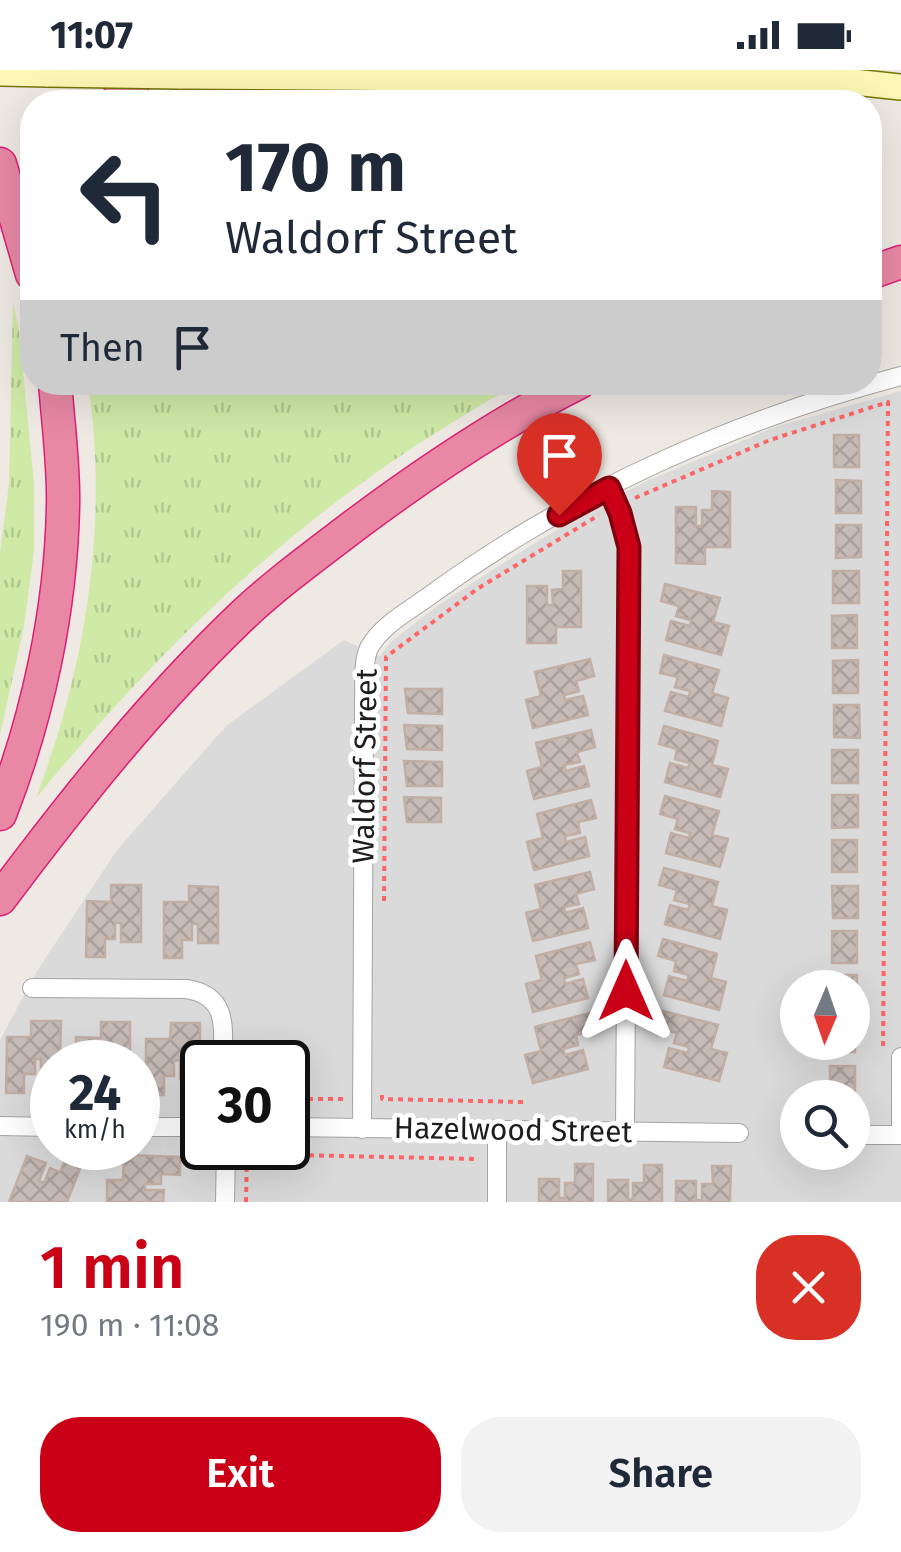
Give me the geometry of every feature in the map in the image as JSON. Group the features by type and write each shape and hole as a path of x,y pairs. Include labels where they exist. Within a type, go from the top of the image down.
{"highway":[{"path":"110,70 127,90"},
{"path":"0,164 20,233"},
{"path":"0,814 32,717 57,596 64,502 56,395"},
{"path":"0,899 91,780 244,614 317,554 458,451 557,395"}],"main road":[{"path":"0,73 844,81 901,87"}],"street":[{"name":"Waldorf Street","path":"362,1129 364,701 370,645 395,621 462,572 534,528 718,435 839,395"},
{"path":"609,488 629,547 625,1131"},
{"path":"32,988 205,992 214,1000 222,1021 222,1040"},
{"path":"870,1134 901,1135 901,1057"},
{"path":"0,1126 30,1127"},
{"name":"Hazelwood Street","path":"310,1128 739,1134"},
{"path":"496,1202 497,1130"},
{"path":"225,1202 226,1170"}],"path":[{"path":"883,1066 888,402"},
{"path":"384,907 386,657"},
{"path":"382,1080 382,1099 523,1102"},
{"path":"310,1099 345,1099"},
{"path":"246,1202 247,1154 478,1158"}],"shaded area":[{"path":"901,391 901,1202 0,1202 0,1040 37,971 117,850 226,726 344,640 380,656 392,641 437,606 588,511 647,481 775,427"}],"green space":[{"path":"13,301 20,341 20,395 25,395 34,483 34,551 24,626 0,735 0,553 9,484"},
{"path":"89,395 499,395 373,475 268,557 124,696 36,798 68,697 89,594 96,488"}],"building":[{"path":"834,435 859,435 859,467 834,467"},
{"path":"836,480 861,481 861,513 836,513"},
{"path":"712,491 730,492 730,547 705,547 705,564 676,563 676,507 696,507 696,526 702,526 702,510 712,510"},
{"path":"836,525 861,525 861,557 836,558"},
{"path":"563,571 581,571 581,627 556,627 556,643 527,643 527,586 547,586 547,605 553,605 552,590 563,589"},
{"path":"833,571 859,571 859,603 833,603"},
{"path":"665,584 720,598 713,622 729,626 721,655 666,640 671,621 690,626 691,620 676,616 679,606 661,601"},
{"path":"857,615 857,648 832,648 832,616"},
{"path":"664,655 719,670 712,693 728,698 721,726 665,711 671,692 689,697 690,691 675,687 678,677 660,673"},
{"path":"590,659 594,676 576,681 579,691 564,695 565,700 583,696 588,715 533,728 526,700 541,696 535,672"},
{"path":"858,660 858,693 833,693 833,661"},
{"path":"405,689 442,689 442,714 408,713"},
{"path":"834,705 859,705 860,738 834,737"},
{"path":"404,725 442,726 442,750 407,749"},
{"path":"664,726 718,741 712,765 728,769 720,797 665,782 670,763 688,768 690,763 675,759 677,749 659,744"},
{"path":"591,730 595,747 577,752 580,762 564,765 566,771 584,766 589,786 534,799 527,771 542,767 536,743"},
{"path":"832,750 858,750 858,783 832,783"},
{"path":"404,761 442,762 442,786 407,786"},
{"path":"832,795 858,795 858,827 832,828"},
{"path":"665,796 719,811 712,835 728,839 720,867 666,853 671,833 689,838 690,833 675,829 678,819 660,814"},
{"path":"404,797 441,798 441,822 407,822"},
{"path":"591,800 596,818 578,822 580,833 565,836 566,842 585,837 589,856 534,870 527,842 543,838 537,814"},
{"path":"832,840 857,840 857,872 832,872"},
{"path":"664,868 718,882 712,906 727,910 720,939 665,924 670,905 688,910 690,904 674,900 677,890 659,885"},
{"path":"590,872 594,889 576,894 579,904 564,907 565,913 583,908 588,928 533,941 526,913 541,909 535,885"},
{"path":"111,885 141,885 141,942 121,942 121,923 115,923 115,939 105,939 105,957 86,957 87,901 111,902"},
{"path":"189,886 218,887 218,943 198,943 198,924 192,924 192,940 182,940 182,958 164,958 164,902 189,902"},
{"path":"832,886 858,886 858,918 833,918"},
{"path":"832,931 857,931 857,963 832,963"},
{"path":"663,939 717,954 711,978 726,982 719,1010 664,995 669,976 687,981 689,975 674,971 676,961 658,956"},
{"path":"590,942 595,960 576,964 579,974 564,978 565,984 583,979 588,998 533,1012 526,984 542,980 536,956"},
{"path":"663,1011 718,1025 711,1049 727,1053 719,1081 664,1067 669,1048 688,1053 689,1047 674,1043 677,1033 658,1028"},
{"path":"590,1013 594,1031 576,1035 578,1045 563,1049 565,1055 583,1050 588,1069 533,1083 525,1055 541,1051 535,1027"},
{"path":"31,1021 61,1021 61,1040 30,1040 30,1074 24,1074 24,1093 6,1093 7,1037 31,1037"},
{"path":"101,1022 130,1022 130,1040 76,1040 101,1038"},
{"path":"171,1023 200,1023 200,1040 180,1040 180,1060 174,1061 174,1076 164,1076 164,1095 160,1095 160,1040 146,1039 170,1039"},
{"path":"830,1066 855,1066 855,1080 830,1080"},
{"path":"27,1156 30,1170 43,1170 39,1181 44,1183 49,1170 79,1170 67,1202 9,1202"},
{"path":"160,1156 180,1157 180,1175 161,1174 161,1184 145,1184 145,1190 164,1190 163,1202 107,1202 107,1180 123,1180 123,1170 160,1170"},
{"path":"575,1164 593,1164 593,1202 539,1202 539,1179 559,1179 559,1198 565,1198 565,1183 575,1183"},
{"path":"644,1165 662,1165 662,1202 608,1202 608,1180 628,1180 628,1199 633,1199 633,1183 644,1183"},
{"path":"712,1166 731,1166 730,1202 676,1202 676,1181 696,1181 696,1200 702,1200 702,1184 713,1184"}],"route":[{"path":"559,515 609,488 629,547 626,991"}]}
